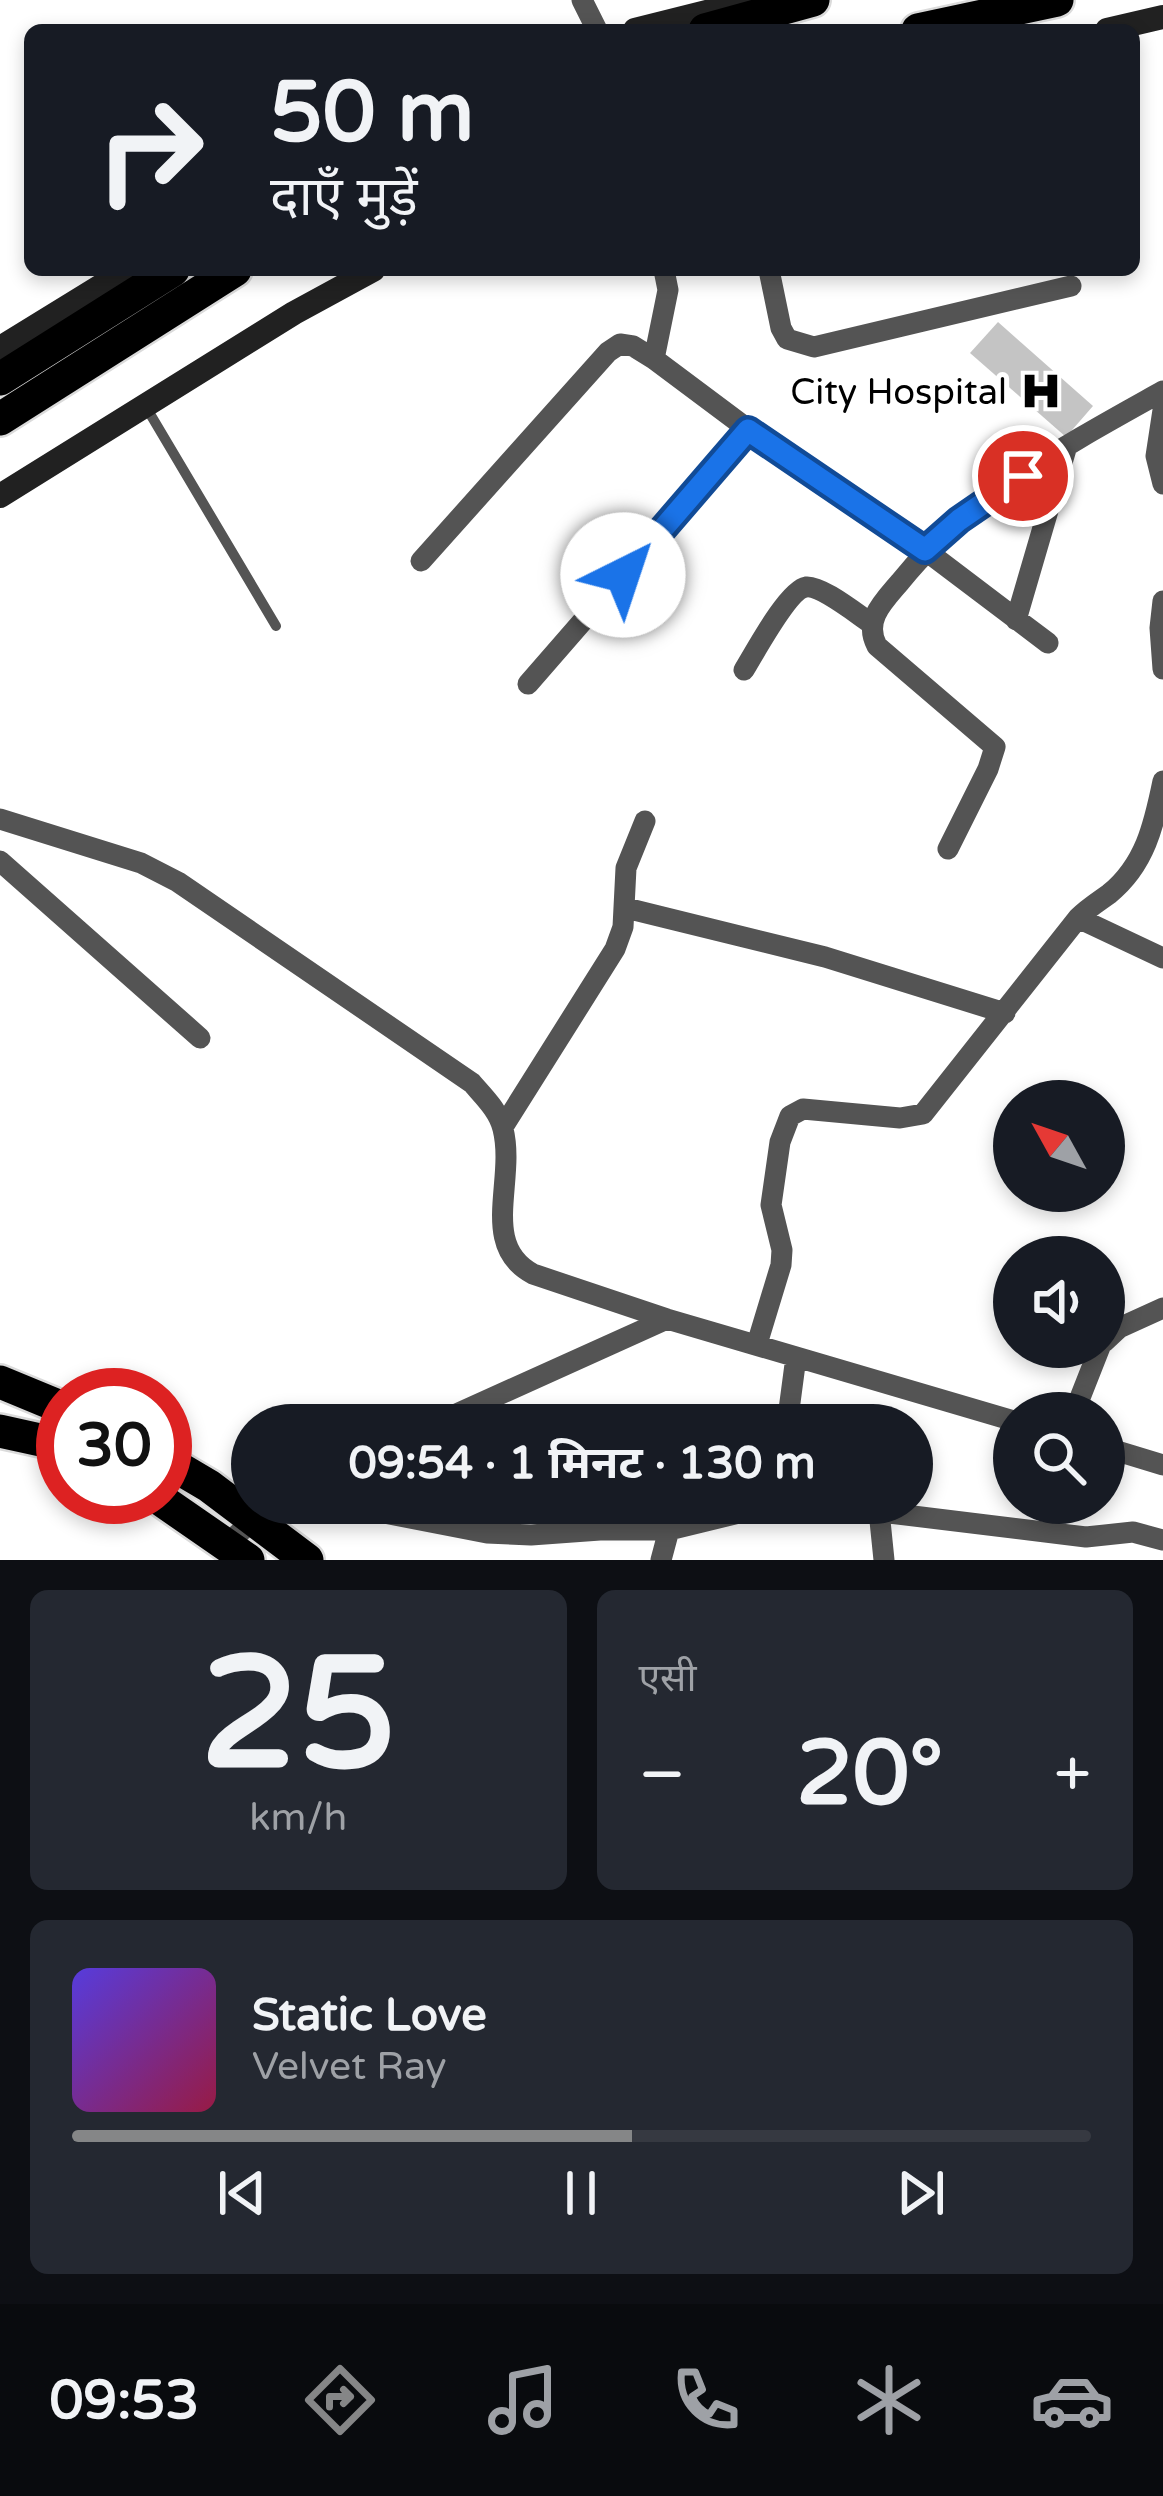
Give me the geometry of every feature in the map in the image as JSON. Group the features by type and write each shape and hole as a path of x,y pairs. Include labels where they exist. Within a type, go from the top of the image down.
{"highway":[{"path":"727,24 813,0"},
{"path":"947,24 1057,0"},
{"path":"0,379 163,276"},
{"path":"0,419 226,276"},
{"path":"0,1382 36,1397"},
{"path":"0,1431 36,1439"},
{"path":"192,1474 231,1494"},
{"path":"192,1521 237,1552"},
{"path":"275,1524 308,1560"}],"main road":[{"path":"659,24 754,0"},
{"path":"1133,24 1163,17"},
{"path":"0,348 117,276"},
{"path":"0,496 294,313 362,276"}],"street":[{"path":"654,359 668,290 665,276"},
{"path":"770,276 787,340 814,347 1071,286"},
{"path":"421,560 620,344 654,359 748,430 925,550 1048,644"},
{"path":"948,849 995,747 877,646 871,636 876,612 925,550 971,511 1085,434 1163,391"},
{"path":"1163,410 1156,456 1163,484"},
{"path":"528,684 748,430"},
{"path":"1016,620 1066,449"},
{"path":"744,670 786,603 806,587 818,589 872,624"},
{"path":"1163,601 1163,669"},
{"path":"757,1344 781,1265 771,1205 780,1142 790,1116 802,1109 900,1118 923,1114 1078,918 1110,893 1140,858 1152,835 1163,782"},
{"path":"0,819 141,863 209,900 472,1083 503,1127 507,1164 503,1245 513,1264 667,1319 993,1414"},
{"path":"503,1127 615,950 626,908 626,868 645,821"},
{"path":"0,861 200,1038"},
{"path":"626,908 825,957 1005,1013"},
{"path":"1078,918 1163,958"},
{"path":"1125,1325 1163,1308"},
{"path":"479,1404 667,1319"},
{"path":"790,1404 796,1357"},
{"path":"1125,1453 1163,1465"},
{"path":"933,1518 1086,1537 1133,1532 1163,1540"},
{"path":"237,1552 254,1524"},
{"path":"450,1524 512,1535 669,1530 693,1524"},
{"path":"880,1524 884,1560"},
{"path":"662,1560 669,1530"}],"lane":[{"path":"146,407 276,626"}],"building":[{"path":"998,322 1093,406 1066,437 970,353"}],"place":[{"name":"City Hospital","path":"1041,391"}],"route":[{"path":"623,575 748,430 925,550 1023,476"}]}
